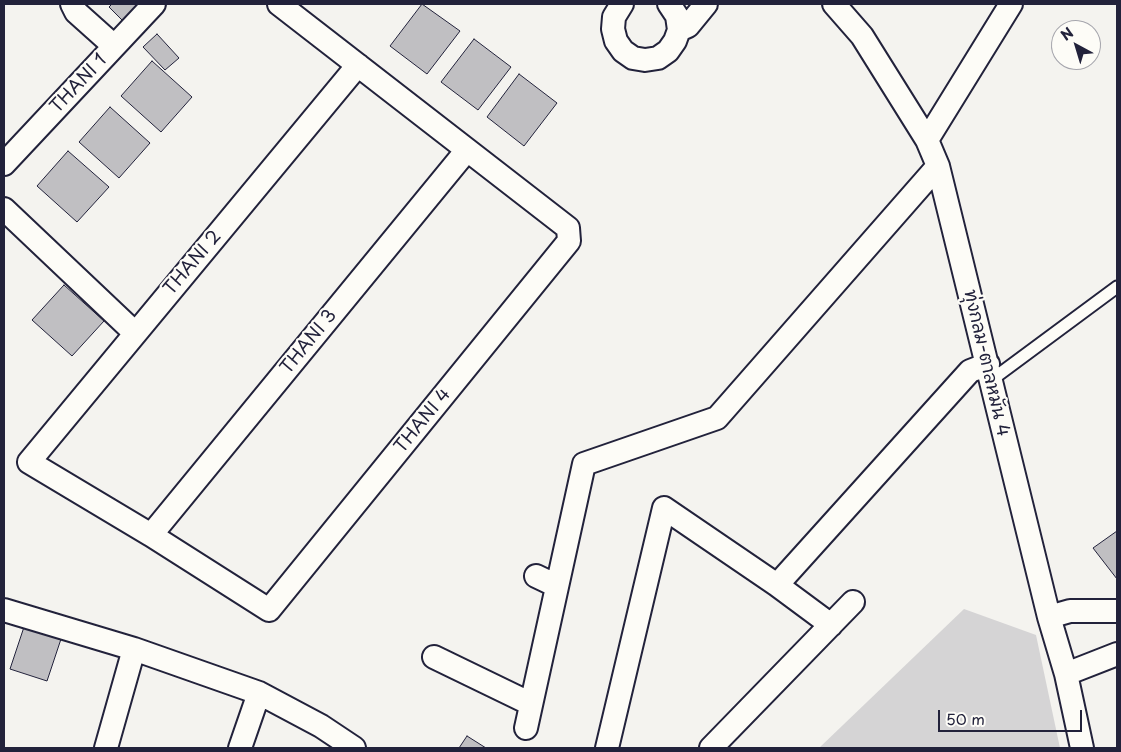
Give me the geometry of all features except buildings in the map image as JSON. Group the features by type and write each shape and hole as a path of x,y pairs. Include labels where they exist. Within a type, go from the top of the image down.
{"street":[{"path":"55,4 74,8 114,46"},
{"name":"THANI 1","path":"4,164 154,4"},
{"path":"279,4 467,150"},
{"path":"622,4 614,17 613,29 616,41 623,51 633,58 646,60 658,58 668,51 675,41 679,30 677,16 669,4"},
{"path":"679,30 688,26 706,4"},
{"name":"ทุ่งกลม-ตาลหมัน 4","path":"834,4 862,36 928,140 938,166 1049,617 1066,674 1082,748"},
{"path":"928,140 1011,4"},
{"name":"THANI 2","path":"151,535 28,462 358,65"},
{"name":"THANI 4","path":"151,535 268,610 569,241 568,228 467,150"},
{"name":"THANI 3","path":"151,535 467,150"},
{"path":"526,728 584,464 717,418 938,166"},
{"path":"4,209 135,333"},
{"path":"777,585 970,371 989,373"},
{"path":"607,748 664,508 777,585 831,625"},
{"path":"536,576 557,586"},
{"path":"710,748 853,602"},
{"path":"1049,617 1070,611 1117,611"},
{"path":"5,615 134,649 258,693 321,726 354,748"},
{"path":"106,748 134,649"},
{"path":"1066,674 1117,654"},
{"path":"434,657 531,704"},
{"path":"240,748 258,693"}],"lane":[{"path":"989,373 1117,287"}],"shaded area":[{"path":"964,609 1036,635 1060,748 819,748"}]}
